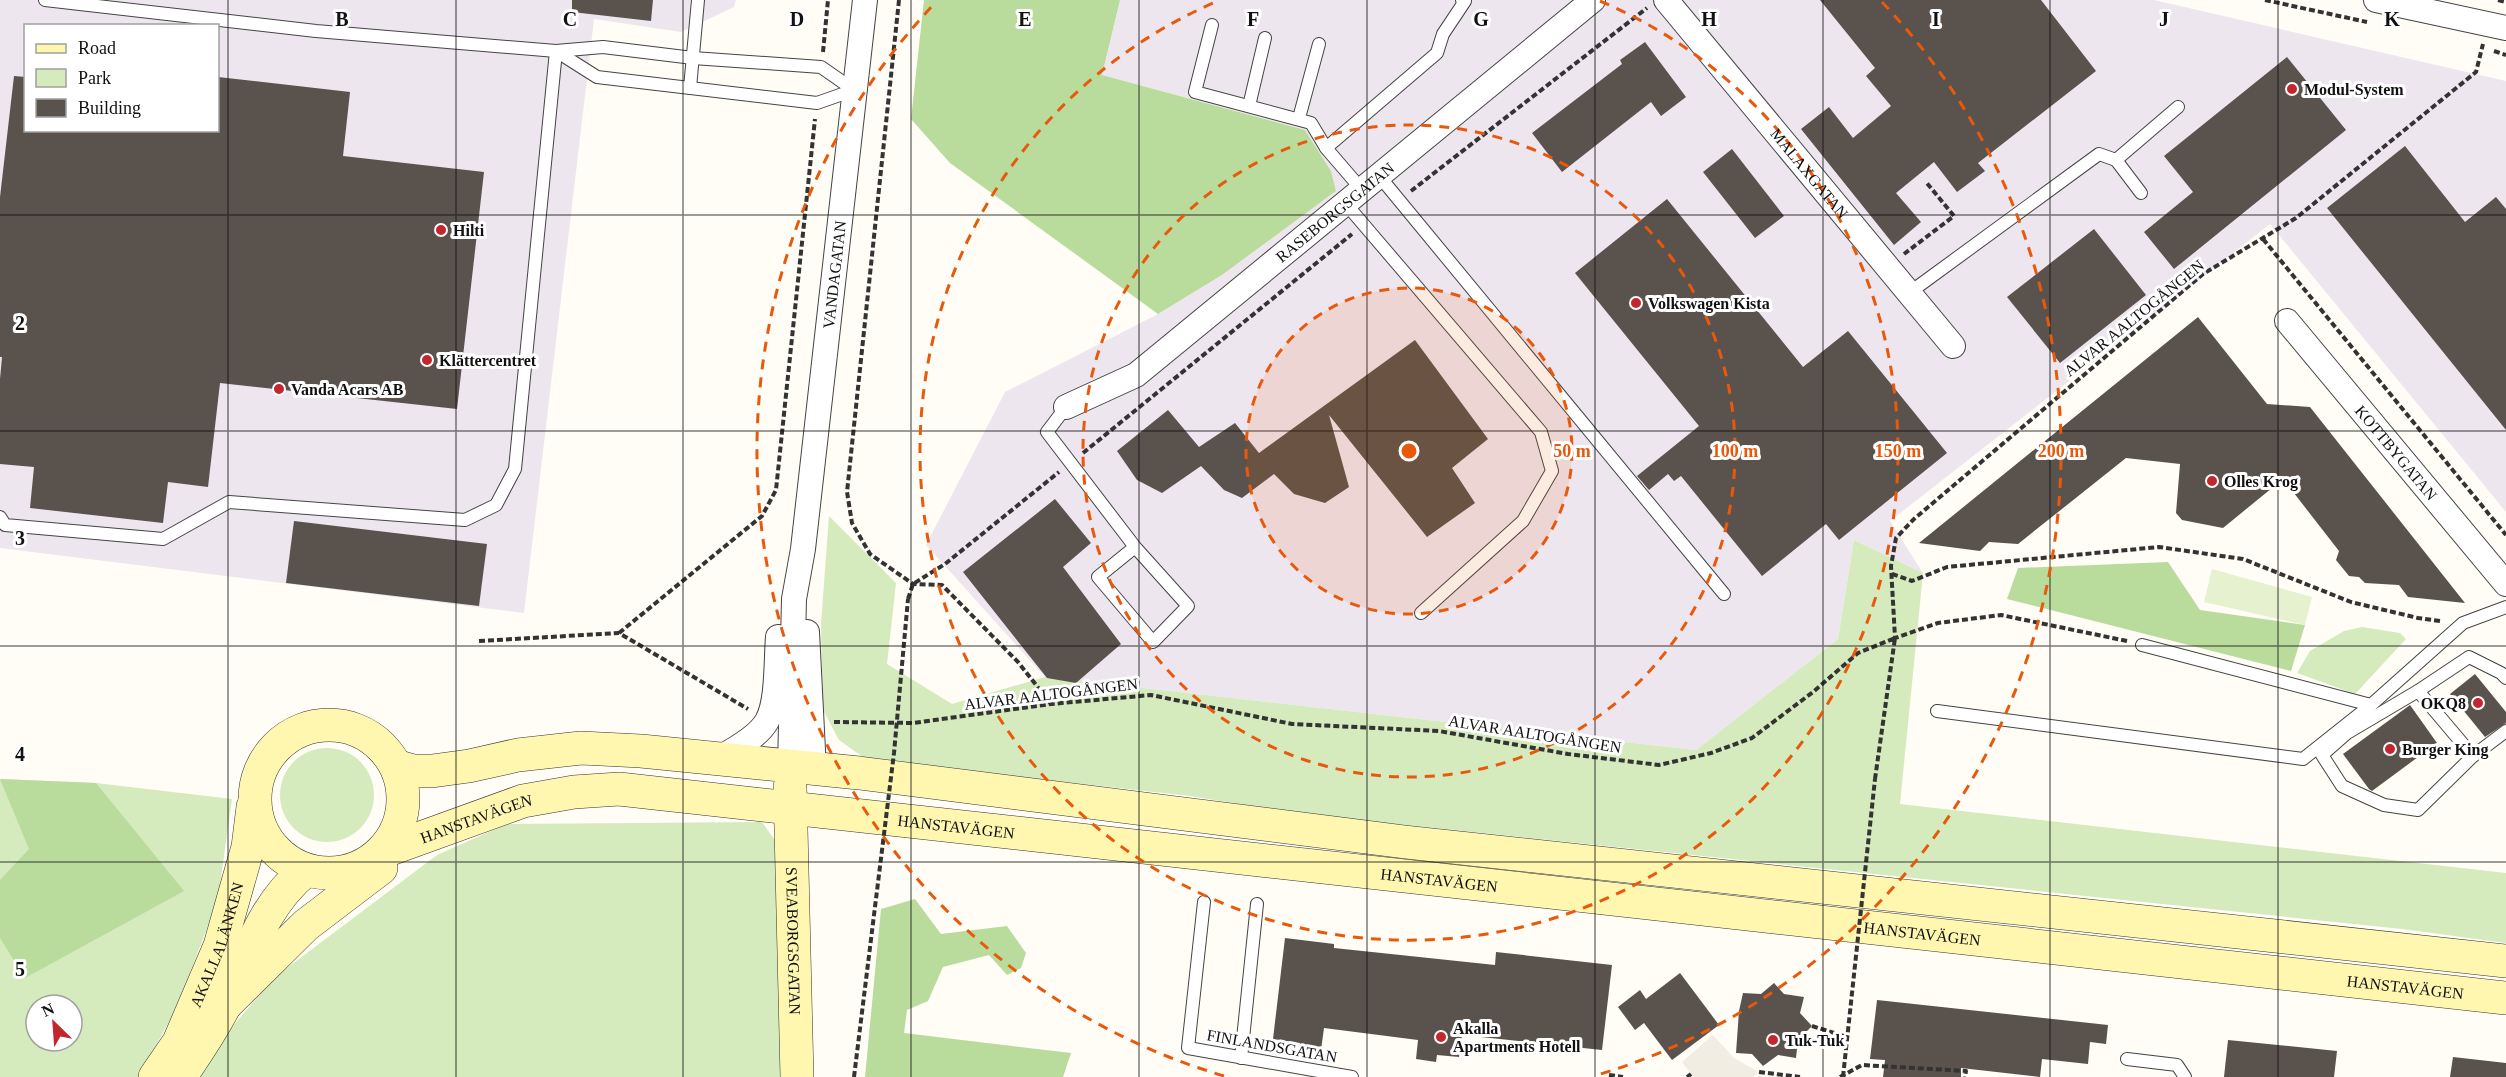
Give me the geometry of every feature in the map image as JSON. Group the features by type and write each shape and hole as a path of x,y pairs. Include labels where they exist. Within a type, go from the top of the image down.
{"main road":[{"path":"325,724 347,726 367,734 384,748 396,766 403,788 402,811 395,833 382,852 366,864 346,871 326,874 306,870 285,860 269,844 258,824 254,802 256,781 262,765 272,750 285,738 304,728 325,724"},
{"path":"396,766 413,771 432,771 518,755 581,748 641,751 913,780 1405,842 2506,961"},
{"path":"802,768 802,808"},
{"name":"HANSTAVÄGEN","path":"382,852 428,833 523,801 573,792 619,789 2506,998"},
{"name":"AKALLALÄNKEN","path":"155,1077 179,1042 220,946 248,847 254,802"},
{"name":"SVEABORGSGATAN","path":"797,1077 802,808"},
{"name":"SVEABORGSGATAN","path":"802,808 818,1077"},
{"path":"224,1006 306,925 428,833"},
{"name":"AKALLALÄNKEN","path":"180,1077 224,1006 254,936 283,891 306,870"}],"street":[{"name":"VANDAGATAN","path":"802,768 794,599 803,549 865,0"},
{"name":"RASEBORGSGATAN","path":"1066,407 1136,375 1593,0"},
{"path":"2376,0 2438,7 2497,26"},
{"name":"MALAXGATAN","path":"1658,3 1953,346"},
{"name":"KOTTBYGATAN","path":"2287,321 2506,584"},
{"name":"VANDAGATAN","path":"802,768 812,722 803,549"},
{"name":"VANDAGATAN","path":"767,720 772,703 778,633 794,599"},
{"path":"719,759 733,751 767,720"}],"lane":[{"path":"45,0 316,31 556,51 603,47 693,58 821,67 854,90"},
{"path":"690,88 698,0"},
{"path":"1326,148 1437,53 1443,34 1464,0"},
{"path":"1212,25 1195,92 1311,123 1326,148 1363,190 1400,200 1724,594"},
{"path":"1249,106 1265,39"},
{"path":"1299,118 1319,44"},
{"path":"556,51 597,77 817,103 854,90"},
{"path":"0,517 5,525 163,539 229,501 465,520 496,505 515,469 556,51"},
{"path":"2116,160 2178,107"},
{"path":"1909,293 2098,154 2116,160 2141,193"},
{"path":"1363,190 1363,226 1542,432 1552,471 1523,521 1420,613"},
{"path":"1066,407 1047,432 1135,547 1188,606 1153,642 1098,577 1135,547"},
{"path":"1937,711 2304,759 2371,705 2463,623 2506,607"},
{"path":"2142,645 2371,705"},
{"path":"2504,674 2469,657 2418,691 2347,733 2322,755 2342,786 2384,805 2418,810 2473,756 2506,731"},
{"path":"2418,691 2473,756"},
{"name":"FINLANDSGATAN","path":"1204,902 1188,1048 1352,1077"},
{"path":"1241,1058 1257,904"},
{"path":"2127,1059 2176,1065 2185,1077"}],"path":[{"path":"821,67 828,0"},
{"path":"899,0 847,492 852,523 870,554 913,584 942,585 1018,662 1051,704"},
{"path":"2498,0 2506,2"},
{"path":"1400,200 1658,3"},
{"name":"ALVAR AALTOGÅNGEN","path":"1841,1077 1875,779 1895,638 1892,574 1896,538 1914,519 2203,274 2296,218 2476,72 2497,26"},
{"path":"619,633 762,516 776,490 817,103"},
{"path":"1887,267 1954,216 1926,182"},
{"path":"854,1077 894,753 908,599 913,584 945,564 1363,226"},
{"path":"2263,239 2506,535"},
{"path":"1892,574 1912,581 1947,567 2159,548 2242,560 2351,602 2418,618 2463,623"},
{"path":"1895,638 1938,623 2001,615 2142,645"},
{"path":"479,640 619,633 767,720"},
{"name":"ALVAR AALTOGÅNGEN","path":"812,722 913,723 1051,704 1151,695 1292,724 1439,731 1568,754 1659,765 1711,753 1752,738 1813,692 1858,653 1895,638"},
{"path":"1812,1026 1846,1037"},
{"path":"1841,1077 1862,1065 1966,1071 1965,1077"},
{"path":"1759,1072 1800,1077"},
{"path":"1609,1076 1623,1077"}],"shaded area":[{"path":"0,0 736,0 734,7 681,32 594,19 524,613 0,548"},
{"path":"1120,0 2154,0 2506,81 2506,512 2270,224 1890,521 1923,573 1854,540 1838,639 1696,750 1045,677 926,545 1005,392 1158,314 1222,275 1336,191 1331,171 1305,130 1102,75"},
{"path":"1713,1035 1734,1058 1759,1072 1753,1077 1690,1077 1691,1074 1682,1062"}],"green space":[{"path":"924,0 1120,0 1102,75 1305,130 1331,171 1336,191 1222,275 1158,314 950,163 911,119"},
{"path":"829,516 896,583 887,664 952,704 1045,677 1696,750 1838,639 1854,540 1923,573 1900,804 2506,873 2506,943 2402,929 1300,814 1190,796 867,760 839,740 823,710 821,624"},
{"path":"2168,562 2200,610 2305,625 2291,671 2007,599 2018,568"},
{"path":"2212,569 2312,597 2305,625 2204,602"},
{"path":"2362,627 2400,633 2406,639 2355,694 2297,673 2310,651 2344,631"},
{"path":"327,748 345,752 360,762 370,777 374,795 370,813 360,828 345,838 327,842 309,838 294,828 284,813 280,795 284,777 294,762 309,752"},
{"path":"0,779 96,783 232,799 218,899 176,1010 138,1077 0,1077"},
{"path":"0,779 96,783 184,891 25,978 0,938 0,880 29,849"},
{"path":"762,822 779,846 790,1077 193,1077 206,1057 275,977 437,855 507,824"},
{"path":"915,899 941,934 1007,926 1026,953 1021,968 1007,975 989,955 943,967 928,1001 907,1010 904,1033 1071,1053 1063,1077 865,1077 881,909"}],"building":[{"path":"572,0 653,0 651,21 572,12"},
{"path":"1820,0 2041,0 2096,71 1978,163 1985,171 1957,192 1934,162 1896,193 1921,222 1894,245 1801,129 1829,107 1853,138 1891,106 1866,76 1875,68"},
{"path":"1645,42 1686,97 1661,116 1651,102 1562,172 1532,133 1622,64 1620,60"},
{"path":"2287,57 2346,130 2174,269 2144,232 2193,192 2164,156"},
{"path":"14,76 24,77 24,132 219,132 219,77 350,92 343,156 484,172 457,409 220,383 208,487 168,482 163,523 30,508 34,467 0,464 2,357 0,357 0,197"},
{"path":"2405,146 2465,222 2496,197 2506,209 2506,430 2327,208"},
{"path":"1732,149 1784,216 1755,238 1703,172"},
{"path":"1667,199 1803,367 1848,331 1947,453 1839,540 1826,524 1762,576 1681,476 1674,481 1668,474 1649,490 1637,476 1699,426 1575,273"},
{"path":"2094,229 2146,295 2060,363 2007,297"},
{"path":"2198,317 2267,404 2310,407 2465,603 2408,597 2399,585 2365,583 2359,577 2349,576 2336,560 2339,551 2283,479 2223,528 2182,520 2176,513 2180,464 2126,458 2018,544 1989,542 1980,551 1919,543"},
{"path":"1415,340 1488,439 1452,468 1475,503 1427,537 1329,415 1349,487 1325,503 1294,494 1274,474 1242,498 1224,490 1201,466 1162,493 1137,480 1117,451 1168,410 1199,447 1235,423 1259,453"},
{"path":"1055,499 1091,543 1063,567 1121,644 1076,683 1047,678 963,572"},
{"path":"294,521 487,544 479,606 286,583"},
{"name":"OKQ8","path":"2475,674 2506,712 2506,723 2485,737 2450,694"},
{"name":"Burger King","path":"2410,705 2437,743 2372,791 2343,754"},
{"path":"1285,938 1334,944 1334,948 1495,965 1496,952 1612,965 1602,1050 1462,1035 1459,1057 1437,1055 1436,1062 1416,1059 1418,1040 1324,1028 1321,1050 1299,1048 1300,1043 1273,1039"},
{"path":"1680,973 1719,1025 1672,1060 1644,1023 1635,1030 1618,1007 1640,990 1646,999"},
{"path":"1774,983 1784,994 1804,997 1800,1013 1812,1026 1798,1040 1796,1058 1778,1055 1763,1066 1752,1054 1736,1053 1739,1011 1743,993 1761,994"},
{"path":"1877,1000 2108,1025 2106,1044 2090,1042 2088,1064 2042,1059 2040,1077 1961,1068 1961,1077 1883,1077 1885,1060 1870,1059"},
{"path":"2228,1040 2337,1051 2334,1077 2224,1077"},
{"path":"2453,1057 2506,1063 2506,1077 2450,1077"}],"place":[{"name":"Modul-System","path":"2292,89"},
{"name":"Hilti","path":"441,230"},
{"name":"Volkswagen Kista","path":"1636,303"},
{"name":"Klättercentret","path":"427,360"},
{"name":"Vanda Acars AB","path":"279,389"},
{"name":"Olles Krog","path":"2212,481"},
{"name":"OKQ8","path":"2478,703"},
{"name":"Burger King","path":"2390,749"},
{"name":"Akalla Apartments Hotell","path":"1441,1037"},
{"name":"Tuk-Tuk","path":"1773,1040"}]}
